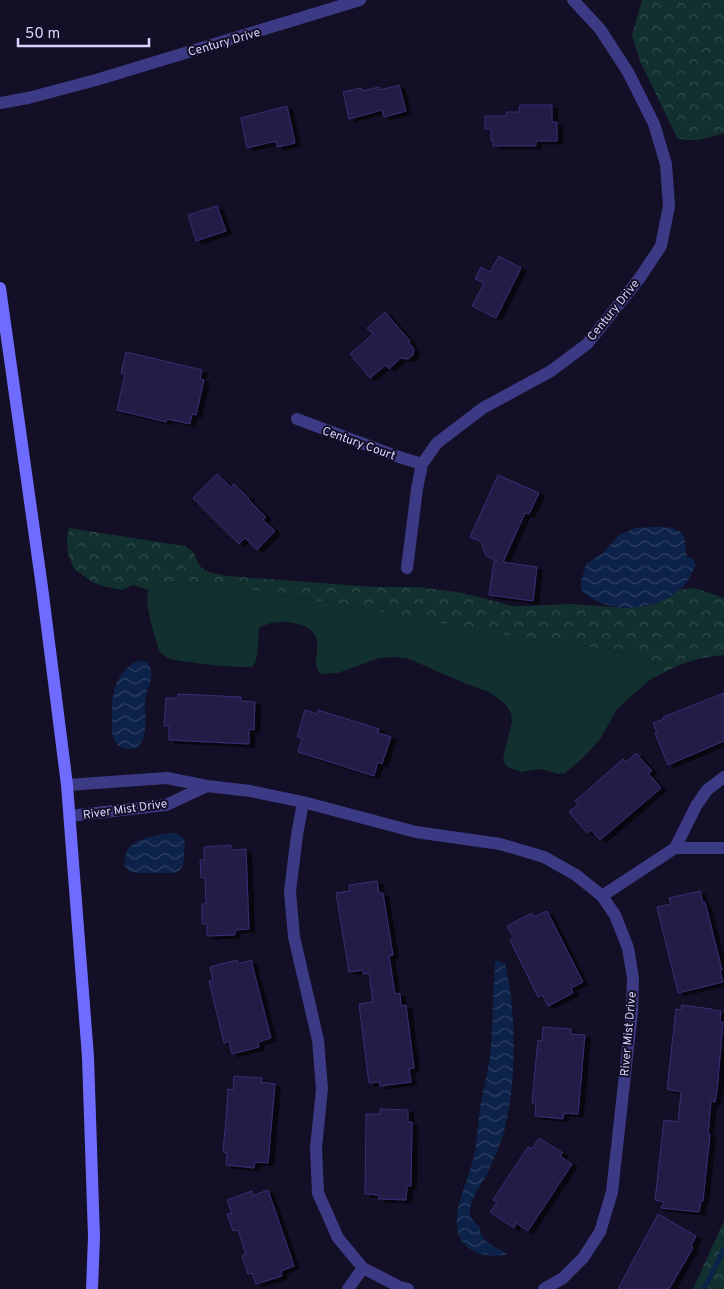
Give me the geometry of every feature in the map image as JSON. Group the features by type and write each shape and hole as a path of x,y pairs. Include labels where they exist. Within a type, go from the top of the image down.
{"main road":[{"path":"0,288 40,577 70,816 88,1057 94,1236 92,1289"}],"street":[{"name":"Century Drive","path":"0,103 28,98 96,80 360,0"},
{"name":"Century Drive","path":"407,568 422,464 436,443 483,408 551,371 587,344 633,287 661,246 669,206 666,164 654,124 623,65 600,29 573,0"},
{"name":"Century Court","path":"297,420 422,464"},
{"path":"602,896 675,848 696,806 707,790 724,777"},
{"name":"River Mist Drive","path":"67,785 167,778 207,786 250,791 303,802 416,832 500,844 544,856 576,875 602,896 616,915 628,948 633,978 632,1012 612,1192 600,1232 583,1258 563,1278 544,1289"},
{"name":"River Mist Drive","path":"70,816 166,805 207,786"},
{"path":"303,802 290,892 294,937 318,1040 322,1089 316,1148 318,1193 338,1238 363,1268 400,1288 408,1289"},
{"path":"675,848 724,848"},
{"path":"348,1289 363,1268"}],"green space":[{"path":"642,0 724,0 724,133 695,140 677,138 640,61 632,35"},
{"path":"69,528 184,546 193,551 202,568 227,576 375,587 418,587 463,593 513,606 571,604 626,608 655,604 680,590 691,588 724,598 724,655 693,661 663,673 657,665 645,658 610,650 499,634 362,608 232,587 177,581 158,585 149,590 133,585 122,590 94,583 74,569 68,554 67,539"},
{"path":"177,581 232,587 362,608 499,634 610,650 645,658 657,665 663,673 651,679 617,709 601,738 585,756 565,773 559,774 540,769 521,772 508,767 503,758 512,722 511,713 505,704 489,692 409,659 395,657 379,658 338,673 321,674 316,665 316,637 306,627 290,622 273,623 259,628 257,654 253,666 213,665 167,658 159,651 152,628 147,600 150,589"},
{"path":"724,1221 724,1289 693,1289"}],"water":[{"path":"662,527 675,529 680,532 684,537 687,557 693,559 696,565 688,580 681,589 667,598 642,607 615,607 591,598 581,590 581,582 586,564 603,553 619,535 635,528"},
{"path":"139,660 148,663 151,669 151,680 145,703 144,736 138,746 133,749 125,749 117,744 113,736 112,701 120,677 125,670"},
{"path":"169,833 177,834 183,838 185,843 183,866 179,871 173,873 136,873 129,871 124,865 126,853 131,846 147,838"},
{"path":"497,960 505,964 512,1006 514,1056 510,1105 499,1146 470,1207 472,1219 480,1227 486,1241 508,1254 494,1256 480,1254 463,1242 459,1236 457,1219 460,1201 475,1153 480,1110 489,1063 495,963"}],"building":[{"path":"399,85 406,111 384,117 382,110 349,119 343,92 361,88 362,91 379,87 380,90"},
{"path":"520,105 552,105 552,122 557,122 557,141 536,141 536,146 493,146 491,129 485,129 485,116 506,116 506,112 519,112"},
{"path":"287,106 295,143 277,147 276,141 247,148 241,118"},
{"path":"217,206 226,231 196,241 188,215"},
{"path":"499,256 521,268 496,318 472,306 484,283 475,279 481,267 490,272"},
{"path":"385,312 410,341 409,343 414,349 413,355 408,359 401,358 389,369 386,365 370,378 350,354 373,334 367,328"},
{"path":"126,352 202,370 200,379 204,380 196,415 192,414 190,424 167,419 166,422 117,410 125,374 121,373"},
{"path":"217,474 231,487 234,484 249,498 266,517 263,520 275,531 257,550 245,538 239,544 193,498"},
{"path":"498,475 539,493 529,514 525,513 503,562 537,567 533,601 489,595 494,561 497,561 486,556 481,542 470,537"},
{"path":"724,693 724,741 668,765 653,723 664,719 663,717"},
{"path":"178,694 241,697 241,701 255,702 254,730 249,729 249,744 169,740 169,726 164,726 166,698 178,698"},
{"path":"305,710 317,714 318,710 379,729 378,733 391,737 382,764 378,762 374,776 298,752 302,738 297,737"},
{"path":"636,753 652,771 648,773 661,788 600,840 591,830 587,833 569,812 578,804 575,801 623,759 626,762"},
{"path":"231,845 232,850 246,849 249,929 235,930 235,935 207,936 207,924 202,924 202,904 206,904 205,878 201,878 200,860 204,860 204,847"},
{"path":"377,881 379,893 383,893 393,955 389,956 395,994 400,993 401,1006 406,1005 414,1068 409,1069 411,1082 380,1086 380,1082 369,1083 359,1004 373,1002 369,973 363,974 363,970 349,972 336,893 350,891 349,885"},
{"path":"700,891 703,903 705,902 722,970 720,971 723,982 678,993 657,907 671,904 669,898"},
{"path":"547,911 583,982 571,988 573,993 548,1006 542,995 538,997 510,940 514,938 507,926 532,913 534,917"},
{"path":"237,960 238,964 251,960 271,1038 258,1042 259,1047 232,1054 229,1041 224,1043 209,981 213,980 210,967"},
{"path":"681,1005 721,1011 720,1022 723,1022 717,1091 715,1102 711,1101 708,1134 710,1134 703,1201 701,1201 699,1212 661,1208 664,1202 655,1200 664,1120 678,1122 681,1092 667,1089 676,1009 682,1010"},
{"path":"543,1027 571,1029 571,1034 585,1035 578,1114 564,1113 563,1119 535,1116 536,1103 532,1103 538,1040 542,1041"},
{"path":"234,1076 262,1078 261,1082 275,1084 268,1163 255,1162 254,1168 226,1165 227,1153 223,1152 228,1089 233,1090"},
{"path":"380,1109 408,1110 408,1122 412,1122 411,1186 407,1186 406,1200 378,1199 379,1195 365,1194 366,1114 380,1114"},
{"path":"539,1138 563,1153 560,1156 572,1164 528,1231 516,1223 514,1228 490,1212 497,1202 493,1200 504,1183 528,1147 532,1149"},
{"path":"268,1190 294,1266 281,1271 282,1276 256,1284 252,1273 248,1274 242,1256 246,1254 238,1230 233,1231 227,1214 232,1213 227,1200 252,1191 252,1196"},
{"path":"658,1214 696,1236 691,1246 693,1248 669,1289 618,1289"}],"waterway":[{"path":"704,1289 724,1249"}]}
